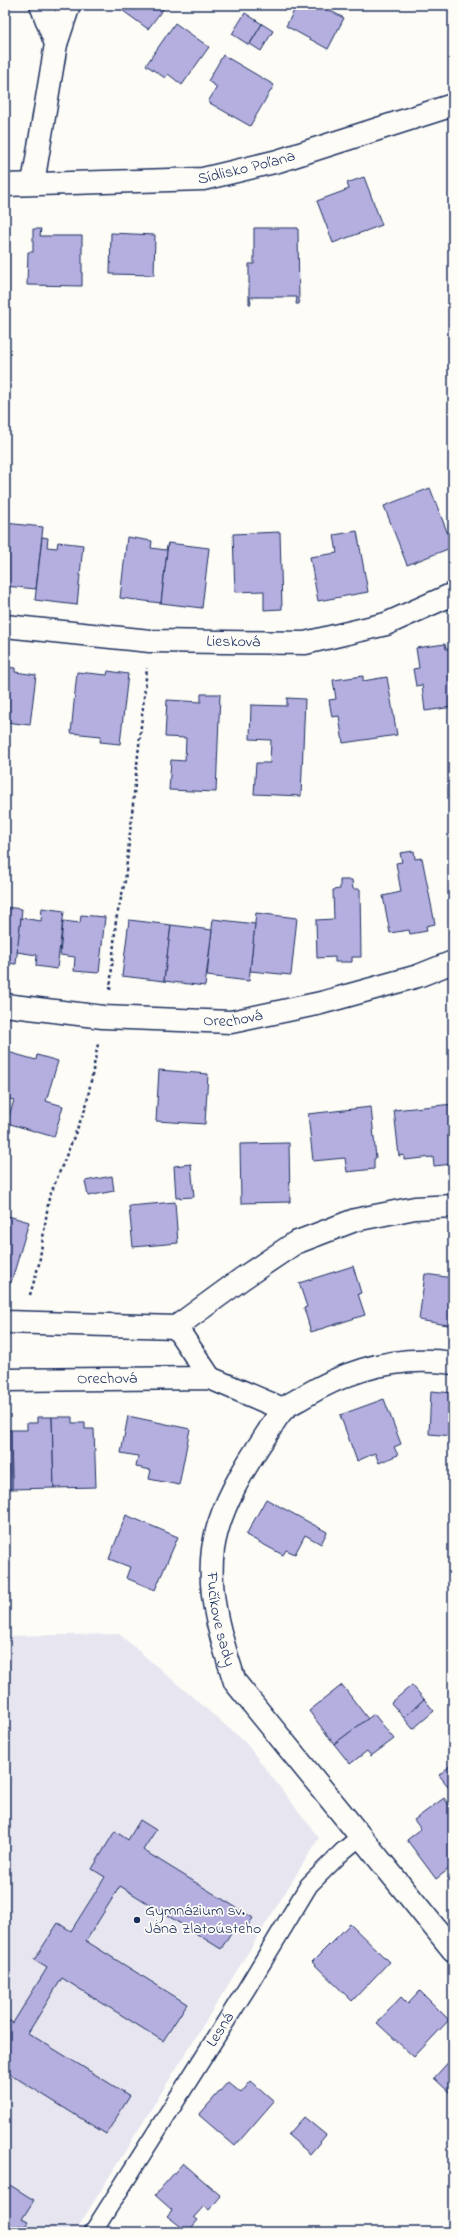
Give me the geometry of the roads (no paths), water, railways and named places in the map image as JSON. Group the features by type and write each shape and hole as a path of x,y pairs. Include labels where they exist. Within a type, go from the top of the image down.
{"street":[{"path":"41,5 56,44"},
{"path":"33,183 56,44 69,5"},
{"name":"Sídlisko Poľana","path":"5,185 203,179 278,162 453,105"},
{"name":"Liesková","path":"5,626 150,641 305,643 386,624 453,594"},
{"name":"Orechová","path":"5,1005 103,1017 231,1022 321,1004 418,976 453,962"},
{"path":"5,1322 176,1328 243,1278 295,1243 355,1220 415,1208 453,1206"},
{"path":"176,1328 210,1378"},
{"name":"Fučíkove sady","path":"453,1363 401,1360 364,1369 320,1386 283,1409 250,1458 234,1489 213,1549 212,1592 221,1638 235,1682 453,1950"},
{"name":"Orechová","path":"5,1380 210,1378 283,1409"}],"lane":[{"name":"Lesná","path":"93,2232 247,1988 309,1885 342,1851 360,1837"}],"place":[{"name":"Gymnázium sv. Jána Zlatoústeho","path":"137,1920"}]}
